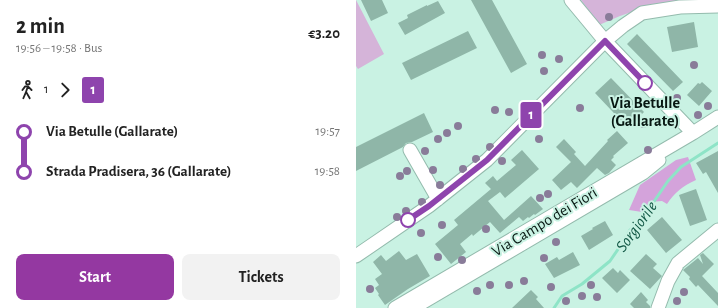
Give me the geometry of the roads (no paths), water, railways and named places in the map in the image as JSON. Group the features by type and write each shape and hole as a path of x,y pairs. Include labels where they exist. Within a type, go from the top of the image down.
{"street":[{"path":"571,0 605,41 693,133"},
{"path":"356,256 438,199 487,160 605,41 623,26 642,13 680,8 718,6"},
{"name":"Via Campo dei Fiori","path":"395,308 718,117"},
{"name":"Via Campo dei Fiori","path":"414,308 643,173 693,133"},
{"path":"410,150 438,199"},
{"path":"658,308 668,281 678,263 718,230"}],"waterway":[{"name":"Sorgiorile","path":"554,308 562,296 582,284 610,261 630,230 644,216 668,181 681,167 718,143"}],"place":[{"name":"Via Betulle (Gallarate)","path":"645,83"}]}
